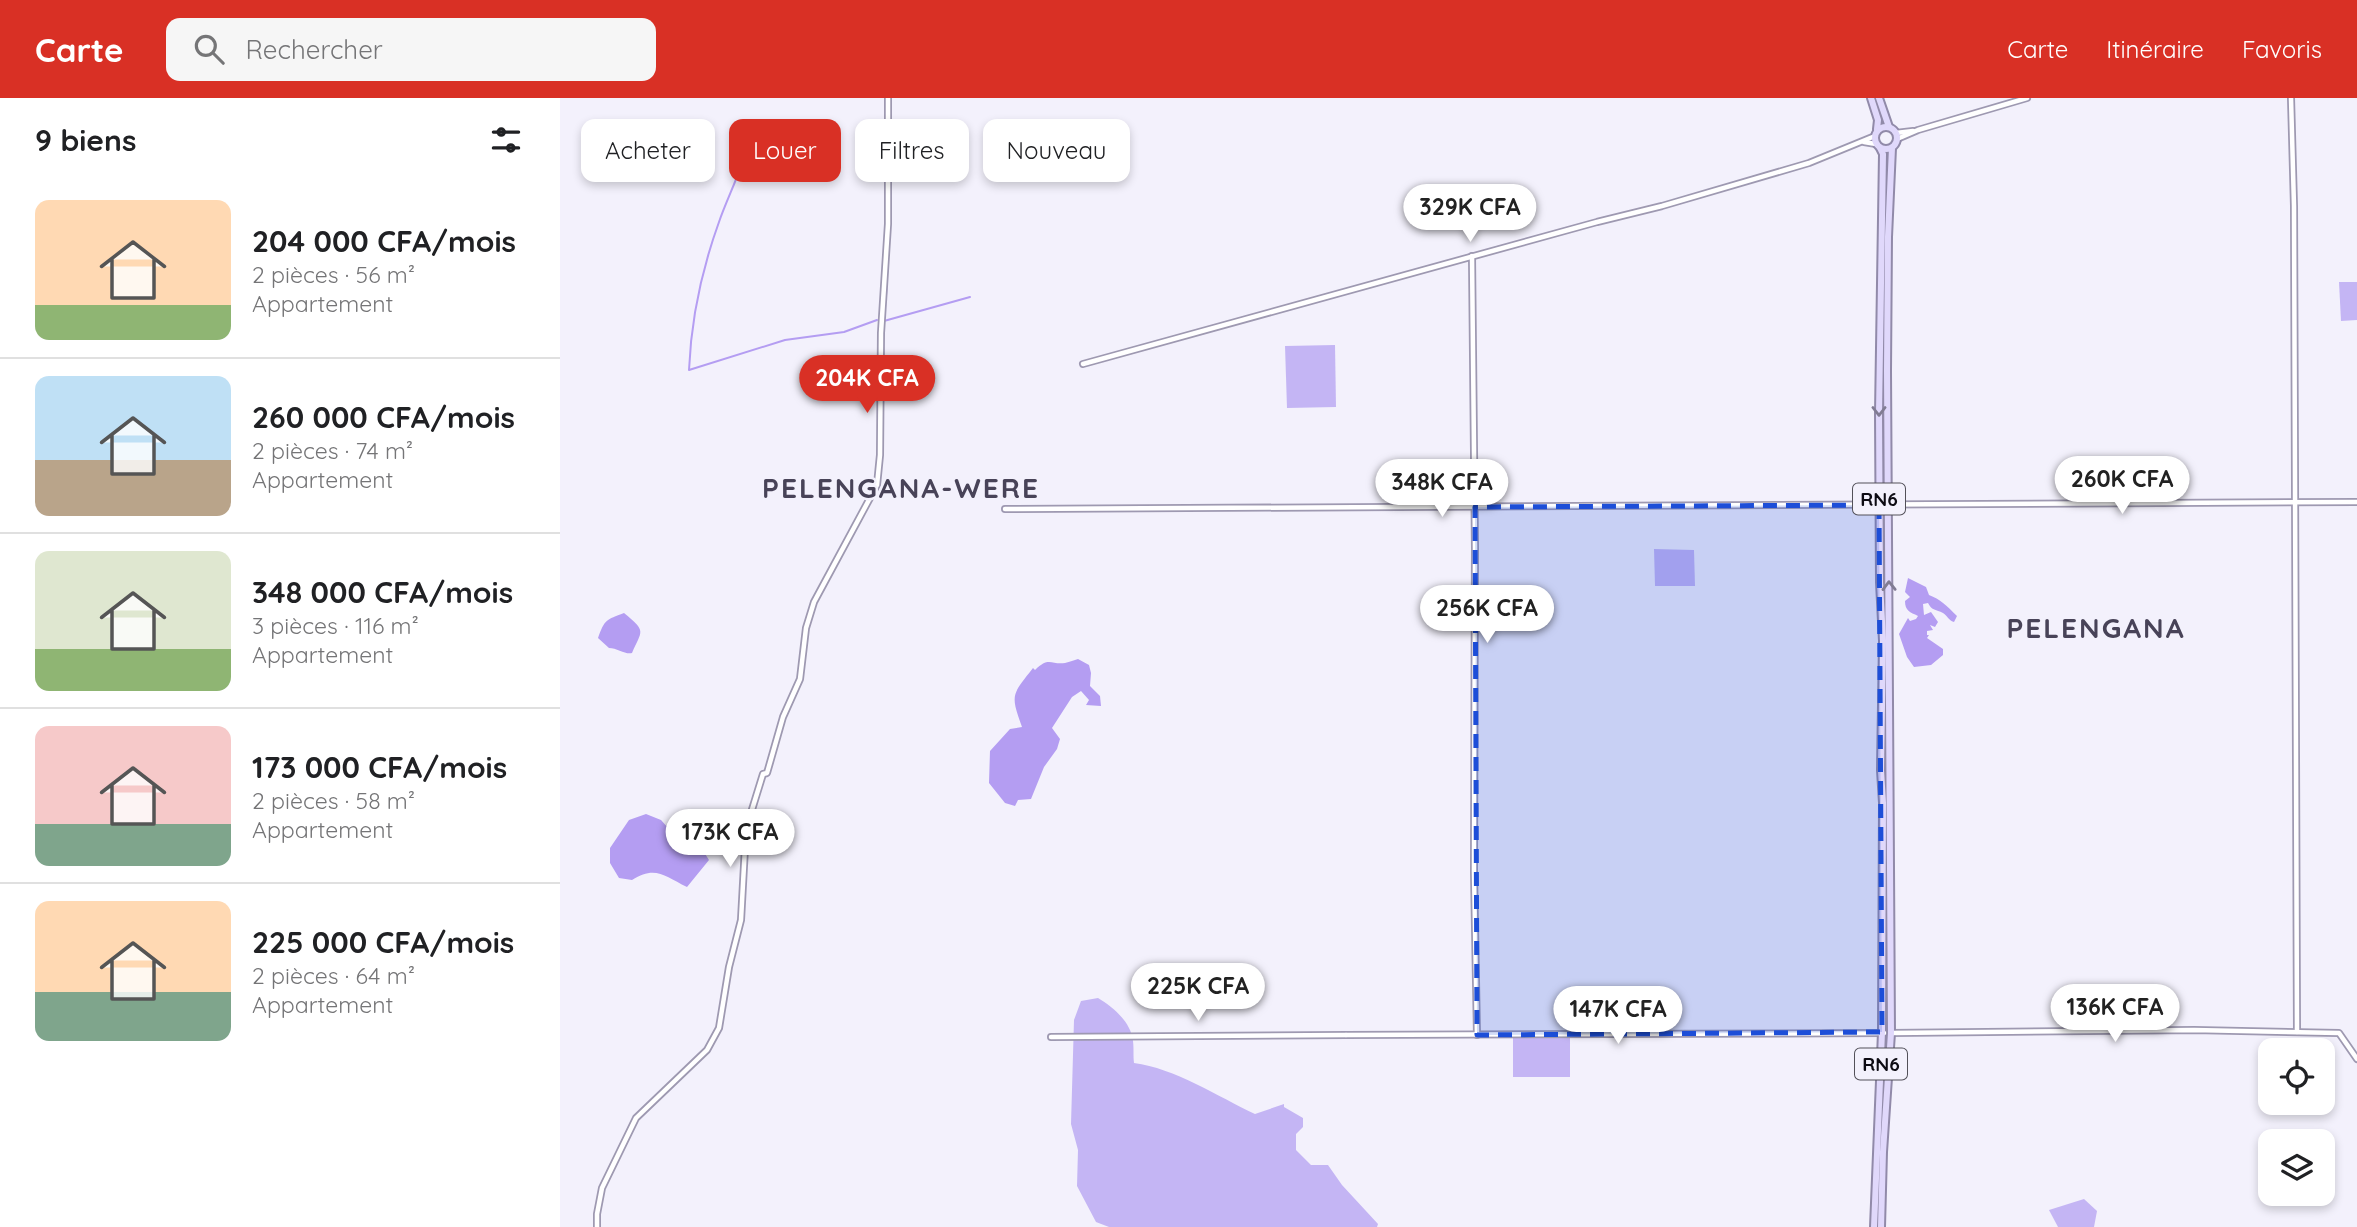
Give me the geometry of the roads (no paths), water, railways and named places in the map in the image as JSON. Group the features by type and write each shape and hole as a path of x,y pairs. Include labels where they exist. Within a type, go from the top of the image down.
{"highway":[{"name":"RN6","path":"1871,98 1878,120 1877,139 1883,154 1879,505 1883,641 1882,1032 1874,1227"},
{"path":"1879,98 1889,127 1897,136 1892,148 1877,139 1889,127"},
{"name":"RN6","path":"1881,1227 1891,1033 1888,237 1892,148"}],"street":[{"path":"597,1227 602,1188 636,1118 707,1051 719,1028 729,967 741,920 749,811 763,774 767,773 783,717 800,679 806,628 814,602 877,485 880,455 881,333 888,224 888,98"},
{"path":"1897,136 2027,98"},
{"path":"2291,98 2294,206 2297,1032"},
{"path":"1083,364 1662,206 1809,163 1877,139"},
{"path":"1472,256 1477,1035"},
{"path":"1005,509 2357,502"},
{"path":"1051,1037 2194,1030 2339,1033 2357,1059"}],"waterway":[{"path":"885,98 885,119"},
{"path":"735,182 707,258 692,332 689,370 785,340 844,332 877,320"},
{"path":"886,296 888,253"},
{"path":"884,321 970,297"}],"district":[{"name":"PELENGANA-WERE","path":"901,488"},
{"name":"PELENGANA","path":"2096,628"}]}
